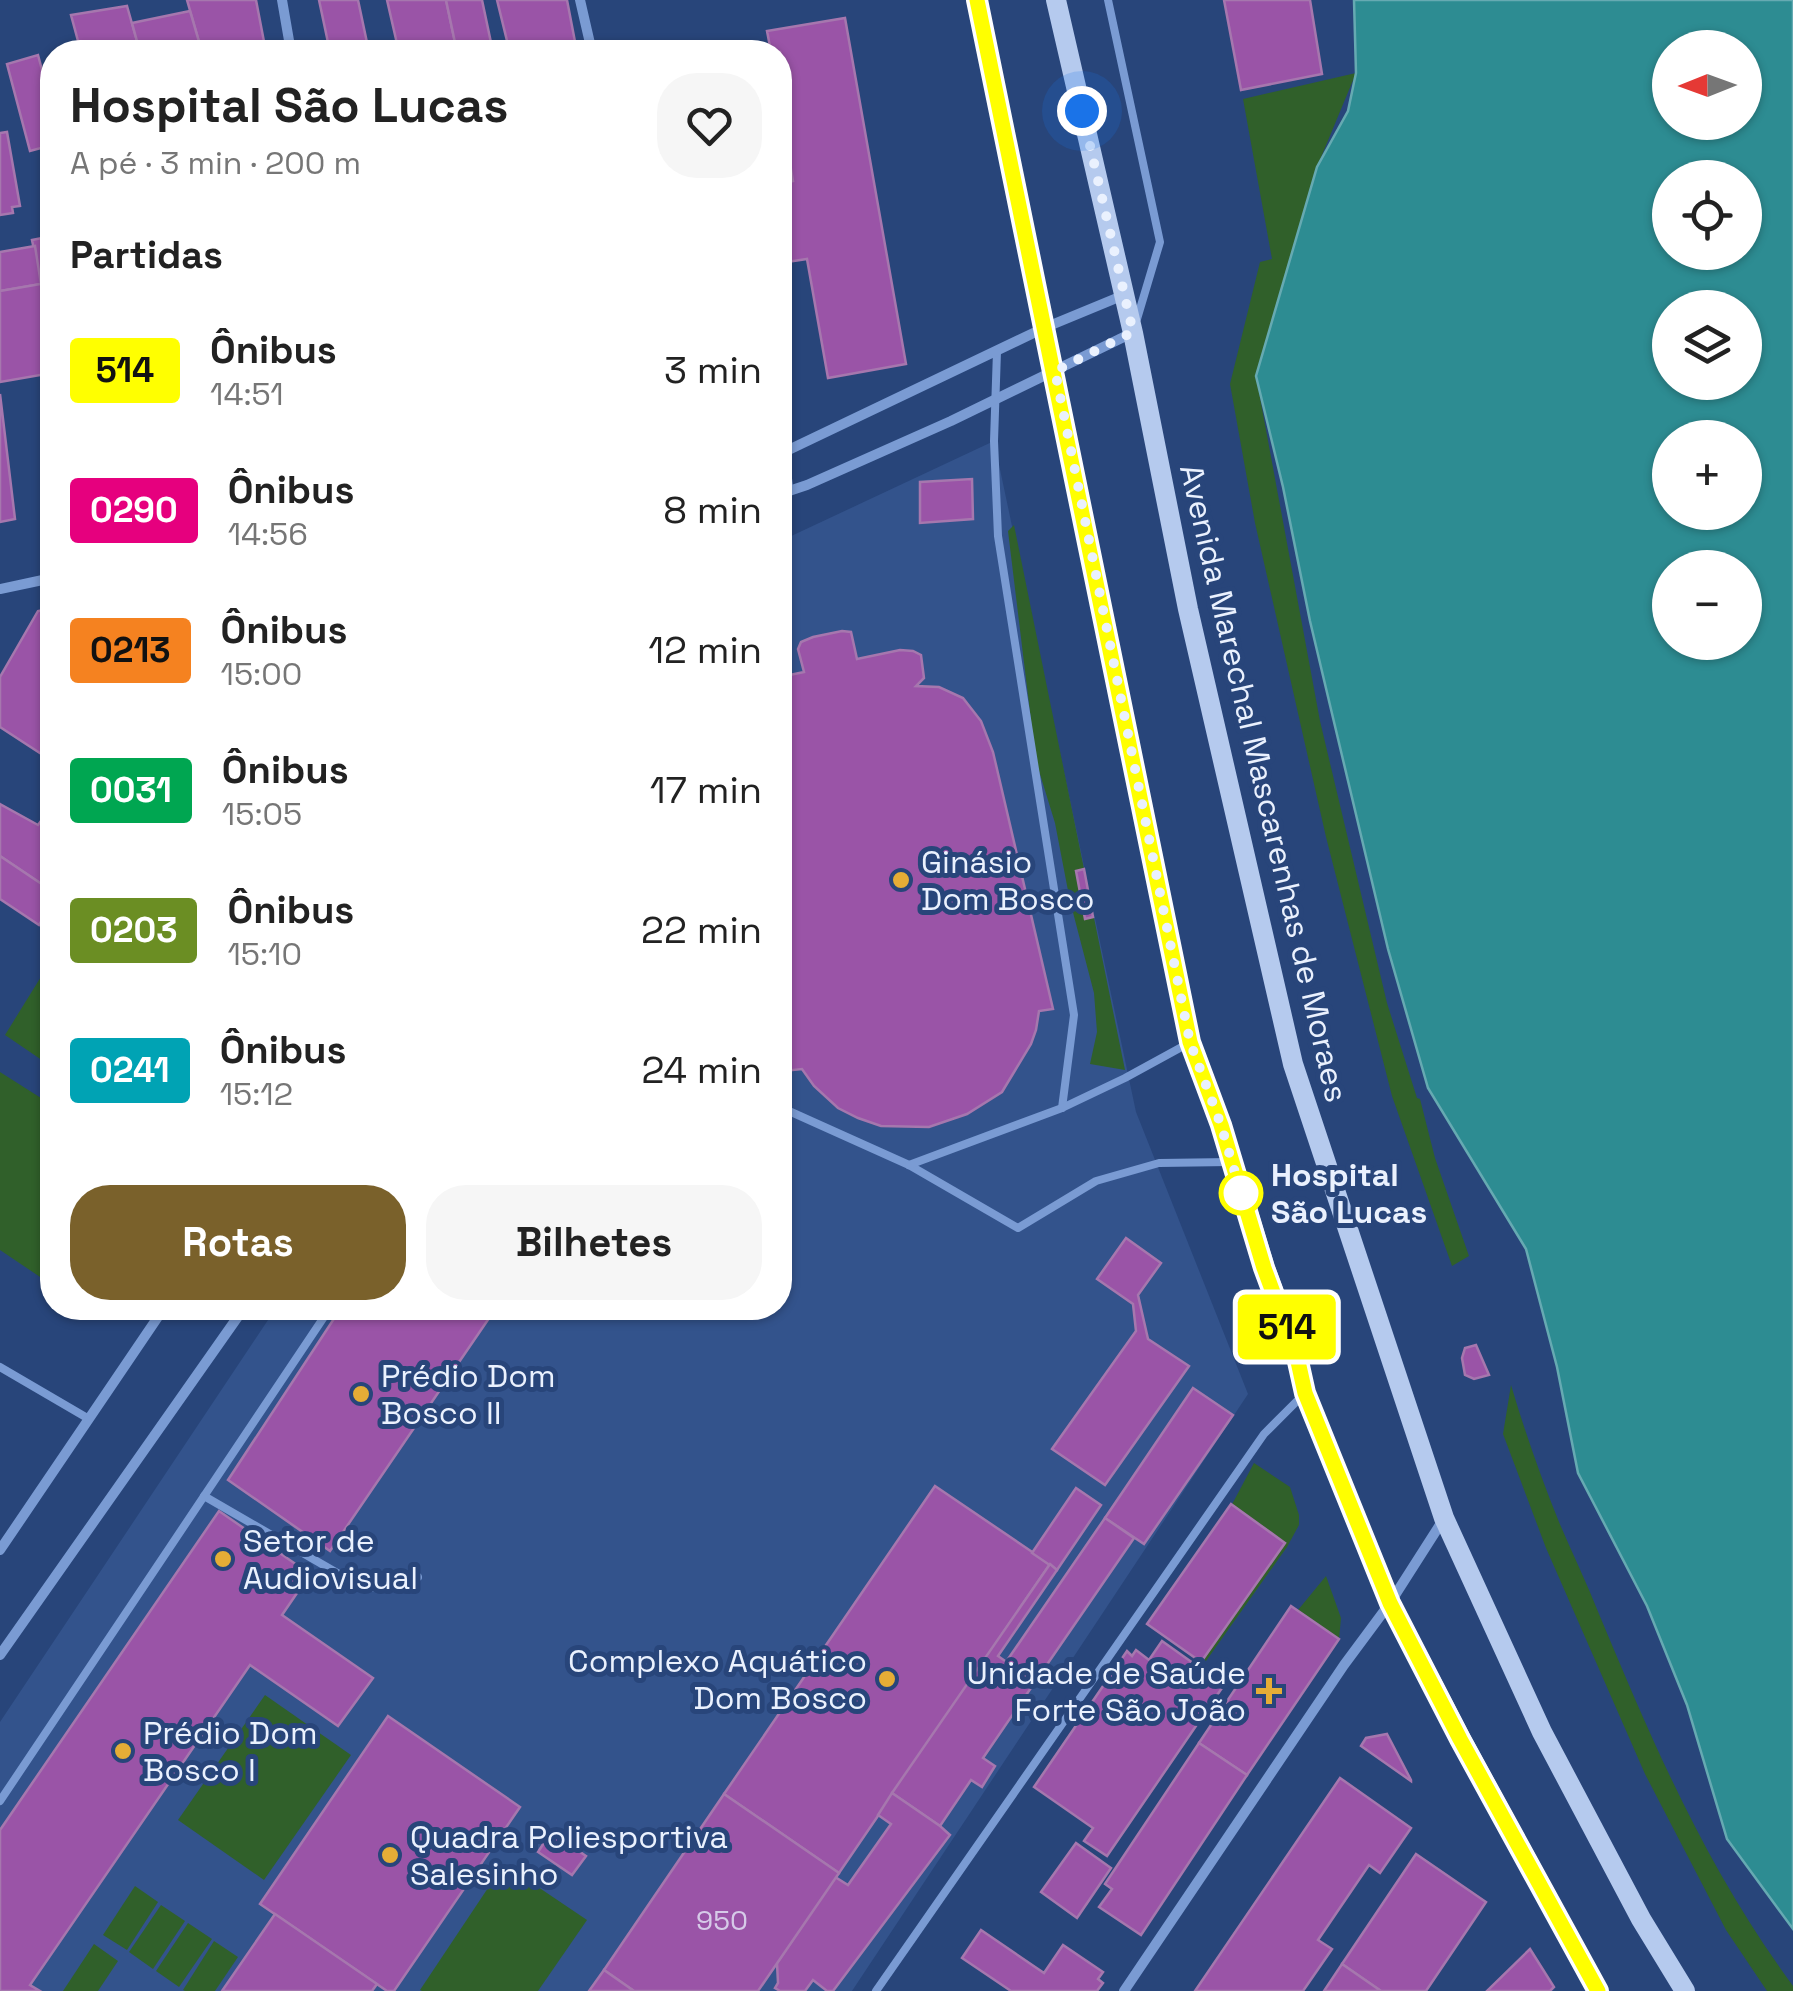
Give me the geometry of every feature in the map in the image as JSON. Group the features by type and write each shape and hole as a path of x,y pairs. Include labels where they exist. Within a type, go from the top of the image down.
{"main road":[{"path":"977,0 1190,1042 1221,1125 1259,1252 1297,1357 1305,1393 1390,1603 1598,1991"},
{"name":"Avenida Marechal Mascarenhas de Moraes","path":"1056,0 1133,332 1188,608 1293,1064 1444,1518 1542,1732 1641,1919 1685,1991"}],"street":[{"path":"282,0 289,40"},
{"path":"580,0 589,40"},
{"path":"792,451 1044,328 1124,295"},
{"path":"792,489 996,399 1133,332"},
{"path":"0,589 40,581"},
{"path":"0,1550 156,1320"},
{"path":"0,1655 236,1320"},
{"path":"1124,1991 1444,1518"}],"lane":[{"path":"1108,0 1160,242 1133,332"},
{"path":"996,351 998,536 1074,1015 1062,1108"},
{"path":"910,1165 1062,1108 1190,1042"},
{"path":"792,1112 910,1165 1018,1228 1096,1181 1159,1163 1232,1162"},
{"path":"0,1801 322,1320"},
{"path":"0,1367 89,1419"},
{"path":"876,1991 1264,1434 1305,1393"},
{"path":"204,1496 365,1589 418,1577"}],"shaded area":[{"path":"1354,0 1793,0 1793,1929 1727,1839 1687,1705 1647,1606 1578,1473 1557,1367 1526,1249 1428,1088 1388,949 1256,376 1317,167 1348,111 1356,73"},
{"path":"1356,73 1317,167 1256,376 1320,721 1387,1003 1469,1256 1452,1266 1392,1096 1326,837 1255,523 1230,384 1260,262 1272,259 1243,99"},
{"path":"994,441 1136,1112 1248,1394 852,1991 0,1991 0,1722 268,1320 792,1320 792,536"},
{"path":"1014,525 1125,1070 1090,1064 1097,1032 1094,993 1055,823 1036,761 1008,531"},
{"path":"40,978 40,1059 5,1035"},
{"path":"0,1072 40,1097 40,1277 0,1250"},
{"path":"1511,1385 1559,1522 1662,1759 1708,1851 1793,1991 1767,1991 1726,1930 1645,1774 1546,1548 1503,1434"},
{"path":"1254,1463 1290,1487 1299,1525 1206,1661 1203,1659 1229,1510"},
{"path":"1326,1576 1341,1618 1339,1639 1298,1610"},
{"path":"265,1695 351,1755 264,1880 178,1820"},
{"path":"504,1864 587,1920 538,1991 420,1990"},
{"path":"135,1886 158,1902 127,1950 103,1935"},
{"path":"161,1905 185,1921 153,1969 129,1952"},
{"path":"188,1923 212,1939 179,1987 156,1971"},
{"path":"214,1941 238,1957 215,1991 183,1990"},
{"path":"94,1944 118,1961 98,1991 63,1991"}],"building":[{"path":"187,0 256,0 264,40 199,40"},
{"path":"319,0 358,0 366,40 327,40"},
{"path":"387,0 446,0 454,40 396,40"},
{"path":"446,0 482,0 490,40 454,40"},
{"path":"497,0 567,0 575,40 507,40"},
{"path":"1224,0 1310,0 1322,74 1241,90"},
{"path":"127,6 137,40 78,40 71,15"},
{"path":"190,11 198,40 137,40 132,23"},
{"path":"845,18 906,364 828,378 807,259 792,261 792,40 769,40 767,31"},
{"path":"38,55 40,148 30,151 7,64"},
{"path":"7,132 20,206 12,207 13,213 0,215 0,133"},
{"path":"40,238 40,279 32,240"},
{"path":"35,246 40,284 0,291 0,252"},
{"path":"40,284 40,375 0,382 0,291"},
{"path":"0,394 15,519 0,522"},
{"path":"972,479 973,519 920,523 920,482"},
{"path":"38,611 40,753 0,727 0,677"},
{"name":"Ginásio Dom Bosco","path":"851,632 857,659 900,650 921,655 924,678 916,686 939,687 963,698 981,721 993,752 1053,1009 1039,1011 1031,1044 1002,1092 967,1114 929,1127 881,1126 858,1118 838,1108 802,1069 792,1070 792,674 804,672 798,649 801,642"},
{"path":"0,804 38,825 40,822 40,883 0,856"},
{"path":"0,856 40,883 39,925 0,899"},
{"path":"1084,869 1093,917 1085,919 1076,871"},
{"path":"1126,1238 1161,1263 1138,1295 1148,1339 1189,1366 1105,1485 1052,1449 1136,1331 1133,1304 1097,1279"},
{"name":"Prédio Dom Bosco II","path":"333,1320 488,1320 330,1551 228,1480"},
{"path":"1476,1345 1489,1375 1474,1379 1465,1375 1462,1358 1465,1348"},
{"path":"1193,1388 1233,1415 1144,1544 1105,1518"},
{"name":"Complexo Aquático Dom Bosco","path":"935,1486 1050,1564 839,1873 724,1794"},
{"path":"1076,1488 1101,1505 1057,1570 1032,1553"},
{"path":"1231,1504 1285,1543 1201,1662 1147,1624"},
{"name":"Prédio Dom Bosco I","path":"219,1511 310,1574 282,1615 373,1678 338,1726 250,1665 30,1985 40,1991 0,1991 0,1830"},
{"path":"1105,1518 1134,1538 1035,1682 1006,1662"},
{"path":"1050,1564 1057,1570 998,1656 1035,1682 983,1758 995,1766 982,1787 971,1780 940,1826 892,1793"},
{"name":"Unidade de Saúde Forte São João","path":"1291,1606 1339,1639 1247,1775 1199,1743"},
{"path":"1162,1641 1224,1685 1107,1856 1084,1841 1093,1828 1034,1787 1127,1651 1132,1656 1136,1650 1149,1660"},
{"name":"Quadra Poliesportiva Salesinho","path":"388,1716 520,1807 394,1991 387,1991 260,1904"},
{"path":"1387,1734 1411,1781 1361,1746 1366,1738"},
{"path":"1199,1743 1247,1775 1141,1935 1099,1907 1112,1889 1105,1884"},
{"path":"1340,1778 1411,1828 1380,1873 1369,1865 1318,1940 1332,1949 1303,1991 1195,1991"},
{"path":"892,1793 950,1835 833,1991 813,1980 805,1991 780,1991 775,1988 777,1963 835,1877 848,1885 891,1824 878,1815"},
{"name":"Complexo Aquático Dom Bosco","path":"724,1794 839,1873 758,1991 634,1991 604,1970"},
{"path":"551,1832 586,1856 572,1875 538,1852"},
{"path":"1076,1843 1111,1868 1077,1918 1041,1892"},
{"path":"1416,1854 1486,1902 1426,1991 1381,1991 1342,1964"},
{"path":"275,1914 377,1984 372,1991 222,1991"},
{"path":"981,1930 1044,1973 1063,1945 1103,1972 1098,1979 1103,1983 1097,1991 1011,1991 962,1958"},
{"path":"1530,1949 1554,1987 1550,1991 1487,1991"},
{"path":"1342,1964 1381,1991 1324,1991"},
{"path":"604,1970 634,1991 589,1991"}],"bus line":[{"name":"514","path":"977,0 1190,1042 1221,1125 1264,1268 1297,1357 1305,1393 1390,1603 1598,1991"}],"place":[{"name":"Ginásio Dom Bosco","path":"901,880"},
{"name":"Hospital São Lucas","path":"1241,1193"},
{"name":"Prédio Dom Bosco II","path":"361,1394"},
{"name":"Setor de Audiovisual","path":"223,1559"},
{"name":"Complexo Aquático Dom Bosco","path":"887,1679"},
{"name":"Unidade de Saúde Forte São João","path":"1269,1691"},
{"name":"Prédio Dom Bosco I","path":"123,1751"},
{"name":"Quadra Poliesportiva Salesinho","path":"390,1855"}],"route":[{"path":"1082,111 1133,332 1055,371 1190,1042 1241,1193"}]}
